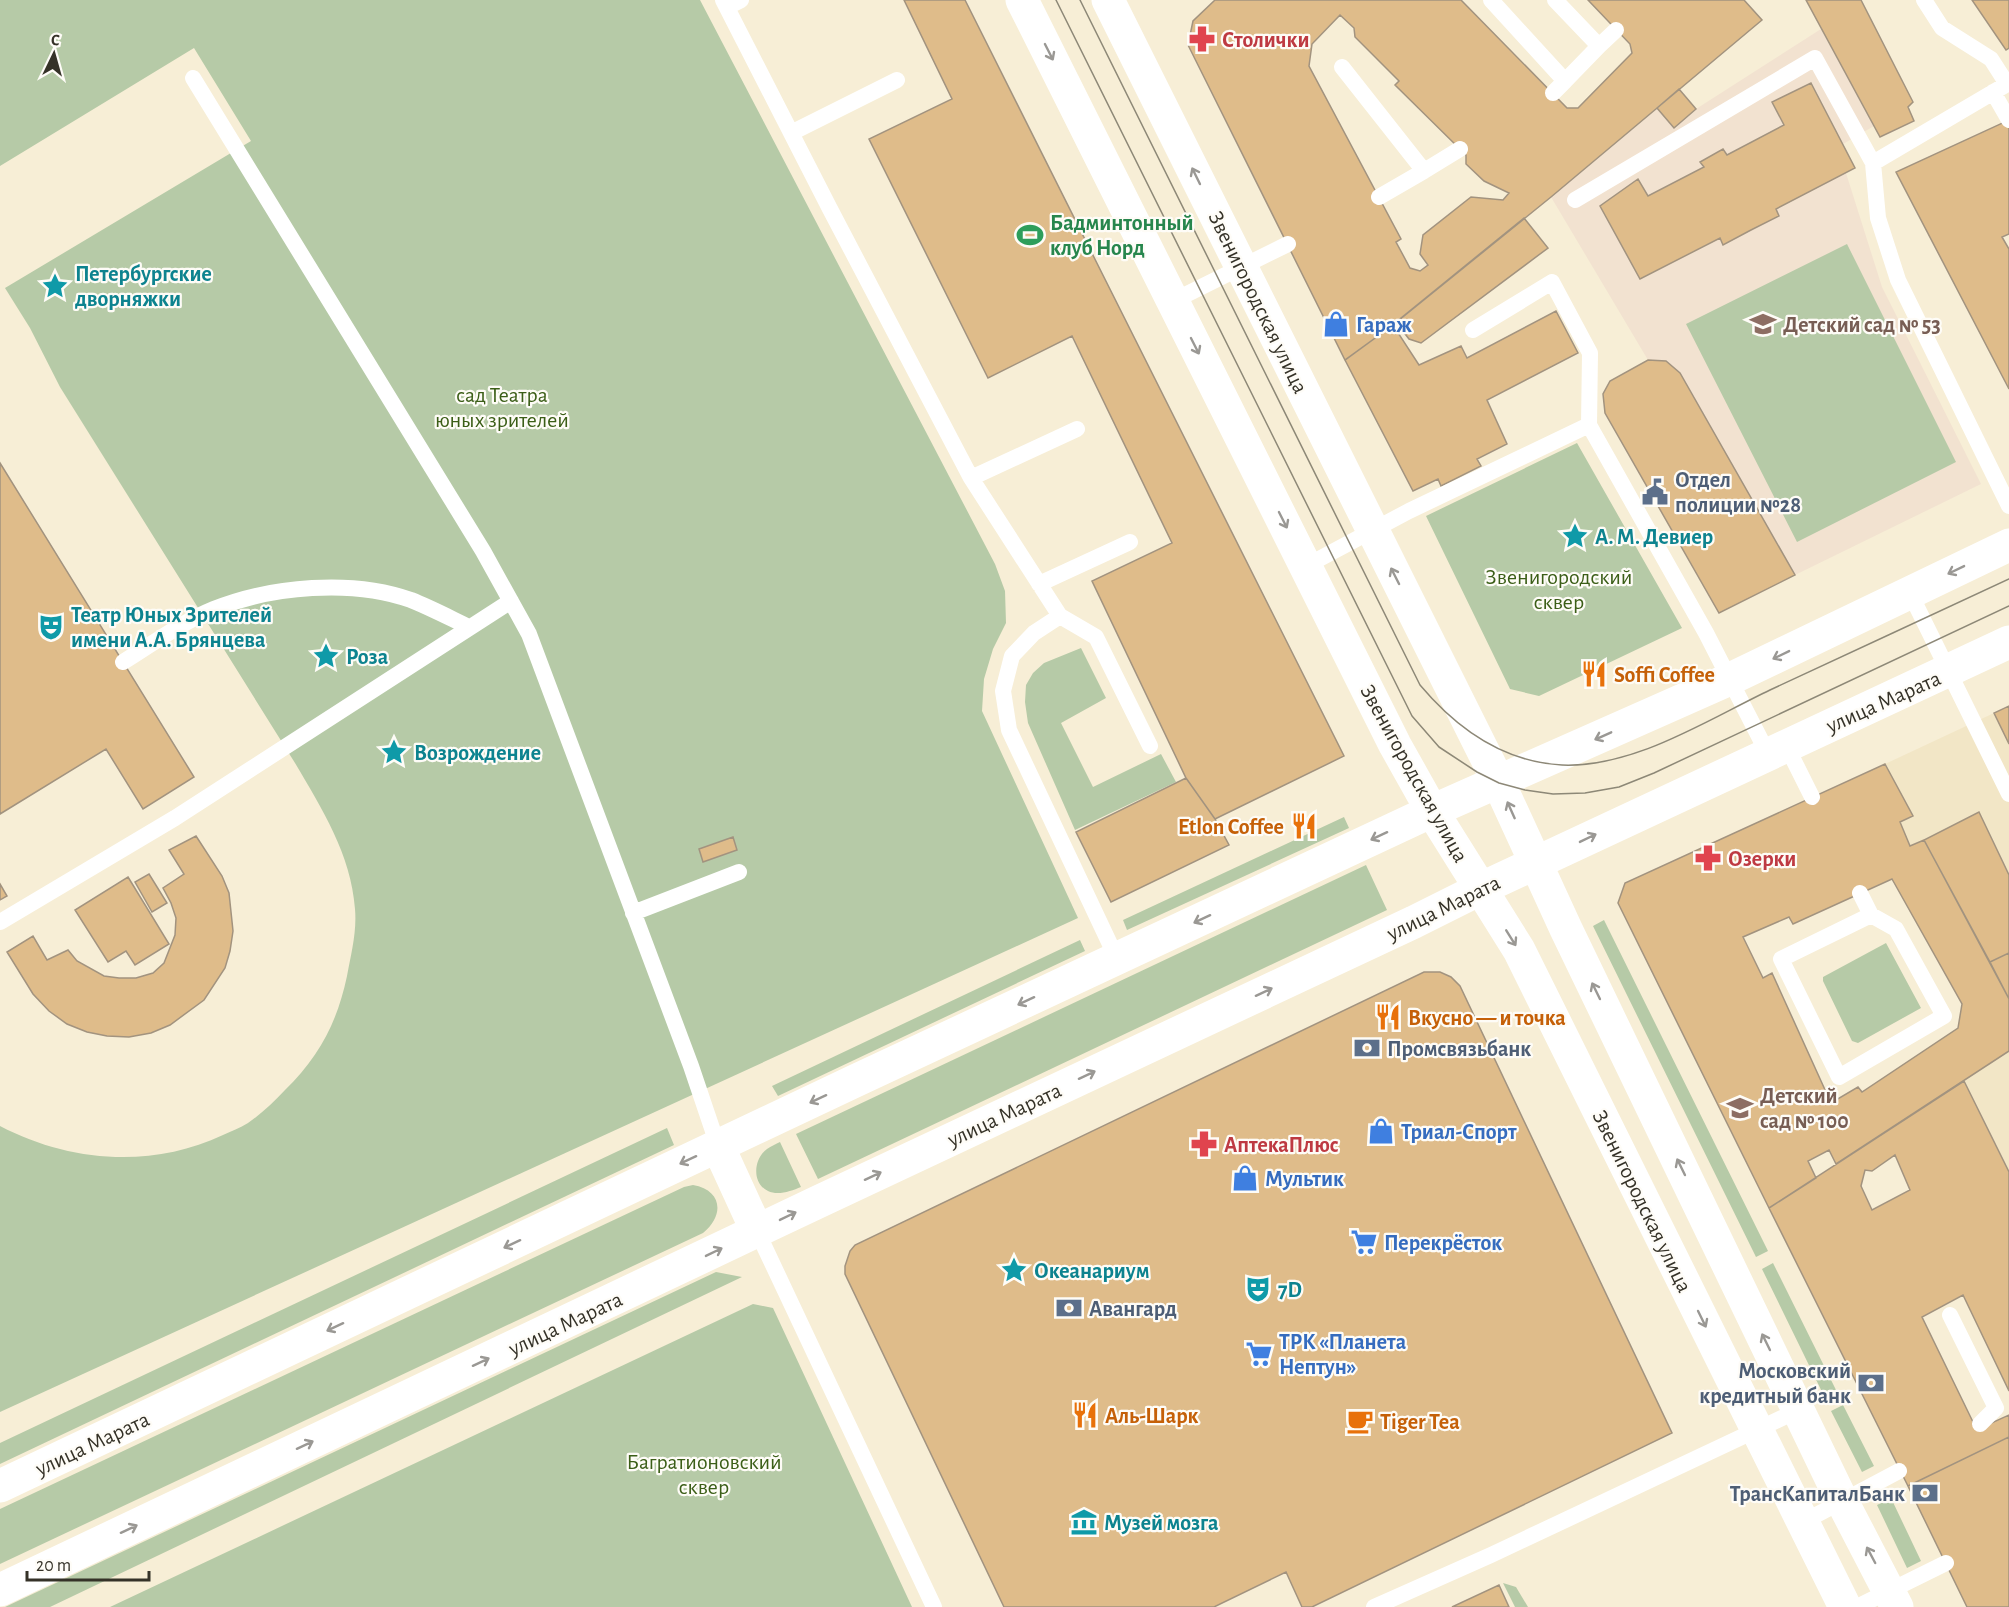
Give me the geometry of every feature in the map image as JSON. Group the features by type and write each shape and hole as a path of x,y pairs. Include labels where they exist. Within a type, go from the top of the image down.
{"street":[{"name":"Звенигородская улица","path":"1022,0 1395,745 1432,811 1519,950 1845,1607"},
{"name":"Звенигородская улица","path":"1108,0 1498,781 1535,864 1842,1501 1893,1599"},
{"name":"улица Марата","path":"0,1486 1432,811 1730,679 2009,545"},
{"name":"улица Марата","path":"0,1590 1480,889 2009,642"},
{"path":"718,1146 757,1231"}],"lane":[{"path":"1491,0 1565,81"},
{"path":"1555,0 1599,46"},
{"path":"1924,0 1942,28 1991,59 2003,87 2009,120"},
{"path":"730,2 791,133 971,478 1060,616 1096,637 1150,746"},
{"path":"1553,93 1616,30"},
{"path":"1575,200 1815,58 1873,163 1878,218 1898,280 2009,506"},
{"path":"1342,67 1424,171"},
{"path":"193,78 483,551 529,634 691,1066 718,1146"},
{"path":"791,133 897,80"},
{"path":"1873,163 2003,87"},
{"path":"1378,197 1460,149"},
{"path":"1173,301 1287,244"},
{"path":"1473,330 1552,282 1590,353 1589,425 1730,679 1812,797"},
{"path":"1306,566 1409,511 1589,425"},
{"path":"971,478 1077,429"},
{"path":"1039,584 1130,542"},
{"path":"123,662 213,609 255,596 293,589 375,591 411,600 469,627"},
{"path":"1910,593 2009,794"},
{"path":"0,922 175,818 511,601"},
{"path":"1060,616 1034,633 1012,656 1003,691 1009,730 1117,959"},
{"path":"633,913 739,872"},
{"path":"1860,893 1871,915 1896,929 1944,1016 1839,1077 1781,959 1871,915"},
{"path":"757,1231 934,1607"},
{"path":"1950,1315 1996,1408 1980,1424"},
{"path":"1374,1607 1491,1555 1799,1410"},
{"path":"1803,1522 1899,1471"},
{"path":"1857,1607 1893,1599 1946,1563"}],"shaded area":[{"name":"Детский сад № 53","path":"1821,29 1874,126 1843,144 1855,168 1846,173 1882,287 1981,484 1795,575 1680,373 1666,361 1648,360 1551,197 1657,108 1674,128 1696,109"},
{"path":"2009,706 2009,999 1925,840 1910,846 1900,822 1913,815 1885,764"},
{"path":"2009,1051 2009,1172 1964,1081"}],"green space":[{"name":"сад Театра юных зрителей","path":"0,0 700,0 995,564 1005,591 1006,623 993,649 984,679 982,711 1078,918 0,1412 0,1126 26,1138 82,1154 139,1157 196,1146 245,1125 267,1108 297,1078 325,1038 338,1009 347,976 353,943 355,909 348,869 334,833 315,797 60,387 30,328 5,288 251,141 194,48 0,166"},
{"path":"1847,244 1956,462 1797,542 1686,324"},
{"name":"Звенигородский сквер","path":"1577,443 1682,628 1539,696 1510,689 1426,516"},
{"path":"1081,648 1106,698 1061,723 1093,787 1161,754 1176,782 1075,830 1028,723 1025,702 1026,685 1033,673 1044,663"},
{"path":"1344,817 1349,828 1127,930 1123,920"},
{"path":"1366,865 1387,910 818,1179 796,1134"},
{"path":"1604,920 1768,1251 1756,1257 1593,926"},
{"path":"1080,940 1085,951 778,1096 772,1086"},
{"path":"1886,943 1921,1008 1858,1043 1852,1041 1823,977"},
{"path":"667,1128 674,1145 0,1464 0,1443"},
{"path":"780,1142 801,1187 776,1193 763,1187 756,1170 763,1153"},
{"path":"693,1185 710,1192 717,1204 715,1219 703,1233 0,1564 0,1509 684,1187"},
{"path":"1773,1263 1837,1392 1825,1398 1762,1269"},
{"path":"716,1272 742,1277 50,1607 5,1607"},
{"name":"Багратионовский сквер","path":"753,1304 773,1308 912,1607 110,1607"},
{"path":"1843,1405 1874,1466 1862,1472 1831,1411"},
{"path":"1891,1498 1921,1561 1907,1568 1877,1505"},
{"path":"1503,1583 1516,1587 1528,1607 1515,1607"}],"building":[{"path":"904,0 965,0 1344,756 1215,819 1186,778 1092,581 1172,543 1072,336 988,378 869,139 952,99"},
{"path":"1215,0 1461,0 1567,108 1578,108 1632,53 1630,44 1588,0 1744,0 1762,20 1551,197 1393,325 1345,360 1188,45 1193,21","holes":["1340,15 1354,28 1355,37 1399,81 1395,85 1466,155 1466,164 1484,181 1509,193 1503,200 1471,197 1423,235 1420,254 1428,265 1420,271 1410,268 1396,242 1401,239 1309,66 1312,44"]},
{"path":"1806,0 1861,0 1913,102 1908,107 1914,121 1880,137"},
{"path":"1972,0 2009,0 2009,48 2006,50"},
{"path":"1811,83 1855,168 1776,209 1779,216 1723,245 1720,238 1640,279 1600,206 1638,179 1648,196 1704,167 1700,162 1723,149 1727,155 1784,125 1772,102"},
{"path":"1679,89 1696,109 1674,128 1657,108"},
{"path":"2009,120 2009,234 2002,237 2009,249 2009,389 1896,172"},
{"path":"1524,218 1548,248 1421,343 1409,339 1396,322"},
{"path":"1556,311 1578,353 1487,400 1507,444 1477,459 1481,466 1441,486 1438,479 1413,491 1345,360 1393,325 1419,365 1461,346 1467,358"},
{"path":"1648,360 1666,361 1680,373 1795,575 1719,613 1605,413 1603,394 1610,381"},
{"name":"Театр Юных Зрителей имени А.А. Брянцева","path":"0,463 194,777 143,809 106,749 0,814"},
{"path":"2009,706 2009,744 1994,713"},
{"path":"1885,764 1913,816 1900,822 1910,846 1924,840 2009,999 2009,1051 1836,1164 1829,1150 1808,1161 1816,1178 1769,1208 1618,903 1625,883","holes":["1892,879 1962,1004 1958,1028 1862,1092 1858,1087 1831,1103 1772,973 1763,978 1743,937 1789,917 1793,924"]},
{"path":"1186,778 1215,819 1229,845 1111,902 1076,832"},
{"path":"1979,812 2009,875 2009,953 1990,962 1924,840"},
{"path":"196,836 222,876 229,893 233,931 225,968 204,1000 170,1025 151,1033 129,1037 87,1032 67,1024 49,1011 33,994 7,952 33,936 47,960 68,950 77,961 104,976 136,978 153,973 164,963 175,935 176,918 163,888 184,874 169,850"},
{"path":"733,837 737,850 703,862 699,849"},
{"path":"149,874 167,903 152,912 135,882"},
{"path":"128,877 169,944 135,965 126,951 108,962 75,910"},
{"path":"0,884 7,896 0,900"},
{"path":"2009,953 2009,999 1990,962"},
{"name":"ТРК «Планета Нептун»","path":"1424,972 1440,972 1451,977 1460,986 1672,1433 1312,1607 1302,1607 1286,1572 1214,1607 1004,1607 845,1274 850,1251 855,1245"},
{"path":"1964,1081 2009,1172 2009,1391 1963,1295 1922,1317 1973,1422 1985,1426 2009,1415 2009,1437 1908,1486 1769,1208","holes":["1895,1155 1910,1190 1872,1210 1861,1186 1865,1170 1872,1171"]},
{"path":"2009,1437 2009,1607 1967,1607 1908,1486"},
{"path":"1499,1585 1509,1607 1452,1607"}],"tram line":[{"path":"1056,0 1412,716 1439,747 1477,772 1499,783 1553,794 1585,793 1619,787 1654,773 2009,606"},
{"path":"1080,0 1420,685 1450,716 1483,740 1501,750 1541,763 1589,764 1616,759 1669,740 1770,690 2009,579"}],"place":[{"name":"Столички","path":"1202,39"},
{"name":"Бадминтонный клуб Норд","path":"1030,235"},
{"name":"Петербургские дворняжки","path":"55,286"},
{"name":"Гараж","path":"1336,324"},
{"name":"Детский сад № 53","path":"1763,324"},
{"name":"Отдел полиции №28","path":"1655,492"},
{"name":"А. М. Девиер","path":"1575,536"},
{"name":"Театр Юных Зрителей имени А.А. Брянцева","path":"51,627"},
{"name":"Роза","path":"326,656"},
{"name":"Soffi Coffee","path":"1594,674"},
{"name":"Возрождение","path":"394,752"},
{"name":"Etlon Coffee","path":"1304,826"},
{"name":"Озерки","path":"1708,858"},
{"name":"Вкусно — и точка","path":"1388,1017"},
{"name":"Промсвязьбанк","path":"1367,1048"},
{"name":"Детский сад № 100","path":"1740,1108"},
{"name":"Триал-Спорт","path":"1381,1131"},
{"name":"АптекаПлюс","path":"1204,1144"},
{"name":"Мультик","path":"1245,1178"},
{"name":"Перекрёсток","path":"1364,1242"},
{"name":"Океанариум","path":"1014,1270"},
{"name":"7D","path":"1258,1289"},
{"name":"Авангард","path":"1069,1308"},
{"name":"ТРК «Планета Нептун»","path":"1259,1354"},
{"name":"Московский кредитный банк","path":"1871,1383"},
{"name":"Аль-Шарк","path":"1085,1415"},
{"name":"Tiger Tea","path":"1360,1421"},
{"name":"ТрансКапиталБанк","path":"1925,1493"},
{"name":"Музей мозга","path":"1084,1522"}]}
